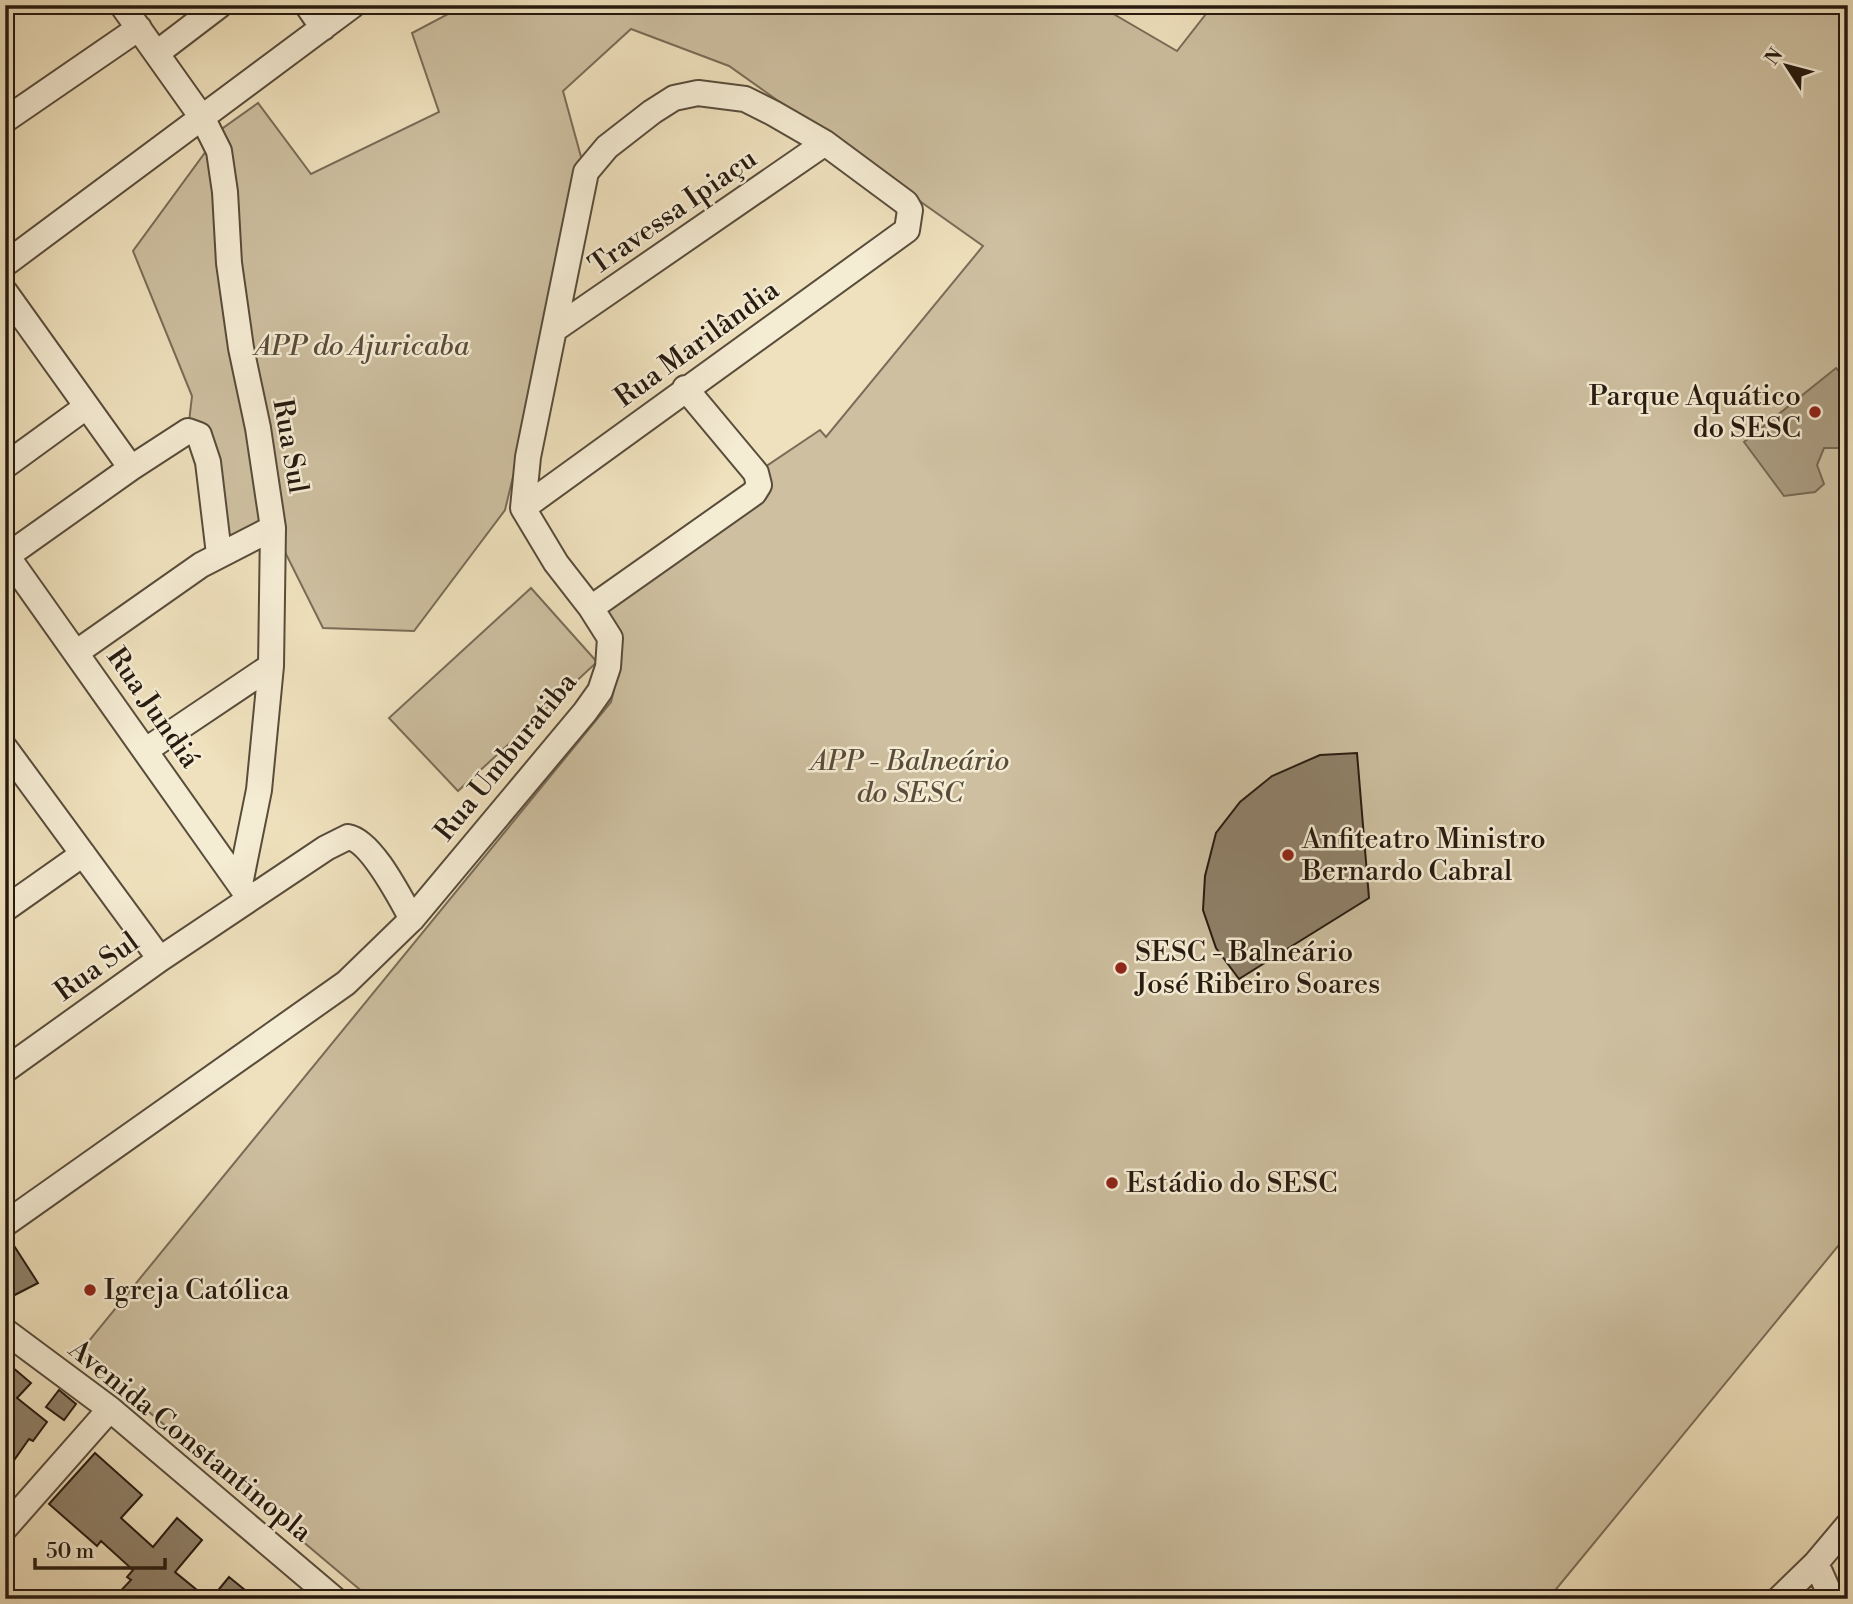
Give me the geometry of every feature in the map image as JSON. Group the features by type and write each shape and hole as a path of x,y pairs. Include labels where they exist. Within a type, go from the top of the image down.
{"street":[{"name":"Rua Sul","path":"122,5 203,119 219,151 223,172 229,263 273,528 271,666 245,892"},
{"path":"157,52 220,5"},
{"path":"307,5 323,27"},
{"path":"5,264 354,5"},
{"path":"5,120 139,28"},
{"path":"523,508 528,457 586,172 607,147 652,112 674,98 698,93 745,99 825,143"},
{"name":"Rua Marilândia","path":"523,508 685,388 907,230 910,210 906,203 825,143"},
{"name":"Travessa Ipiaçu","path":"555,329 825,143"},
{"path":"5,292 131,468"},
{"path":"591,608 754,493 759,479 756,473 685,388"},
{"path":"5,466 86,407"},
{"path":"6,554 188,431 199,435 208,462 219,554"},
{"name":"Rua Umburatiba","path":"5,1224 346,983 412,919 585,712 600,691 608,667 610,638 591,608 556,563 523,508"},
{"path":"77,652 219,554 273,528"},
{"name":"Rua Jundiá","path":"6,554 245,892"},
{"path":"146,750 271,666"},
{"path":"8,756 160,959"},
{"name":"Rua Sul","path":"5,1070 160,959 245,892 348,837 361,843 379,864 412,919"},
{"path":"5,909 83,854"},
{"name":"Avenida Constantinopla","path":"5,1331 110,1409 334,1599"},
{"path":"5,1528 110,1409"},
{"path":"1779,1599 1816,1563 1848,1525"},
{"path":"1816,1563 1832,1599"}],"green space":[{"name":"SESC - Balneário José Ribeiro Soares","path":"465,5 1098,5 1177,51 1213,5 1848,5 1848,1234 1548,1599 371,1599 79,1353 611,702 620,663 598,603 754,493 756,473 820,430 826,437 983,246 729,66 631,29 563,91 586,175 505,510 414,631 323,628 273,528 219,554 188,431 192,396 133,251 223,128 258,103 311,174 439,112 412,33"},
{"path":"531,588 597,662 458,791 389,718"}],"shaded area":[{"name":"Parque Aquático do SESC","path":"1836,368 1848,381 1848,452 1840,448 1824,448 1817,465 1824,484 1815,492 1784,496 1744,442"}],"building":[{"name":"Anfiteatro Ministro Bernardo Cabral","path":"1357,753 1369,898 1239,979 1216,948 1203,910 1205,876 1216,833 1240,802 1272,776 1320,755"},
{"path":"9,1238 38,1283 5,1300 5,1239"},
{"path":"5,1361 31,1383 17,1398 47,1422 33,1441 29,1439 5,1473"},
{"path":"59,1390 76,1404 64,1420 46,1407"},
{"path":"95,1453 142,1495 121,1518 153,1547 177,1518 202,1540 175,1572 208,1599 113,1599 131,1580 127,1577 133,1570 101,1541 97,1546 49,1504"},
{"path":"229,1577 256,1599 211,1599"}],"place":[{"name":"Parque Aquático do SESC","path":"1815,412"},
{"name":"Anfiteatro Ministro Bernardo Cabral","path":"1288,855"},
{"name":"SESC - Balneário José Ribeiro Soares","path":"1121,968"},
{"name":"Estádio do SESC","path":"1112,1183"},
{"name":"Igreja Católica","path":"90,1290"}],"park label":[{"name":"APP do Ajuricaba","path":"362,346"},
{"name":"APP - Balneário do SESC","path":"910,777"}]}
